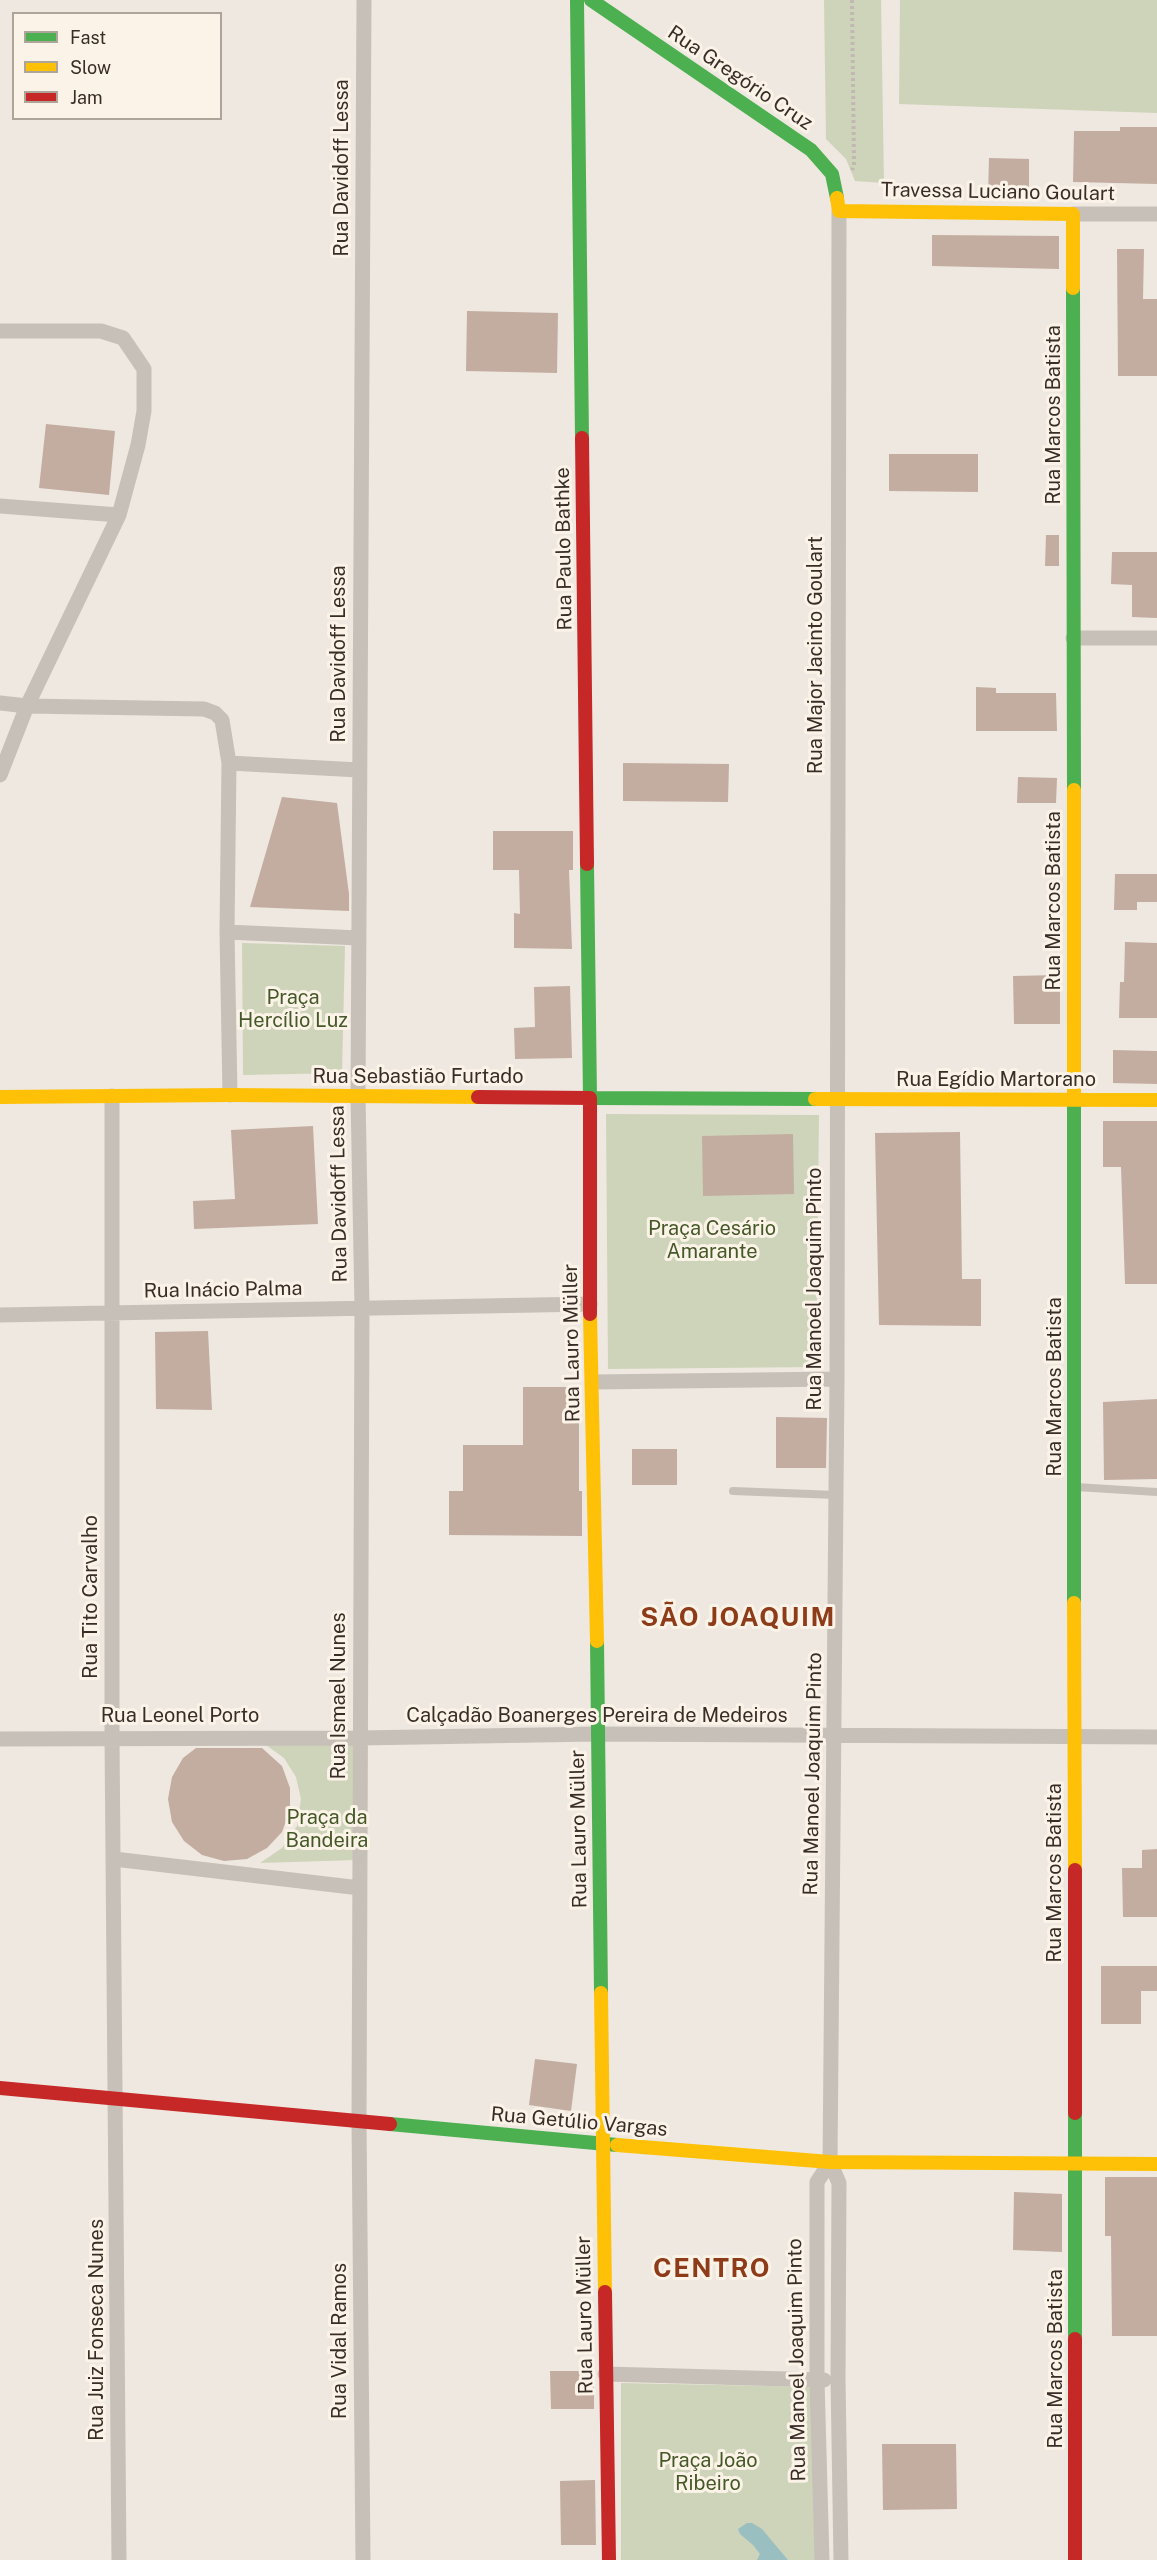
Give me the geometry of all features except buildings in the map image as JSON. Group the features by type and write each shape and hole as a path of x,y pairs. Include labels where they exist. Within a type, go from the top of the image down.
{"main road":[{"name":"Rua Paulo Bathke","path":"577,0 590,1098"},
{"name":"Rua Gregório Cruz","path":"591,0 811,150 832,174 838,211"},
{"name":"Travessa Luciano Goulart","path":"838,211 1073,214"},
{"name":"Rua Marcos Batista","path":"1073,214 1075,2560"},
{"name":"Rua Sebastião Furtado","path":"0,1097 230,1095 835,1099"},
{"name":"Rua Lauro Müller","path":"590,1098 590,1304 593,1383 609,2560"},
{"name":"Rua Egídio Martorano","path":"835,1099 1157,1100"},
{"name":"Rua Getúlio Vargas","path":"0,2088 602,2144 830,2162 1157,2164"}],"street":[{"name":"Rua Davidoff Lessa","path":"362,1308 357,1096 364,0"},
{"name":"Rua Major Jacinto Goulart","path":"835,1099 838,211"},
{"name":"Travessa Luciano Goulart","path":"1073,214 1157,214"},
{"path":"0,331 101,331 123,338 144,369 144,411 138,445 119,515 27,706 0,775"},
{"path":"0,506 119,515"},
{"path":"1073,638 1157,638"},
{"path":"0,703 27,706 204,709 215,713 222,720 229,762 227,932 230,1095"},
{"path":"229,762 359,770"},
{"path":"227,932 359,938"},
{"name":"Rua Tito Carvalho","path":"112,1096 114,1312 112,1737 116,2099"},
{"name":"Rua Manoel Joaquim Pinto","path":"835,1099 837,1379 830,2162 839,2183 840,2560"},
{"name":"Rua Inácio Palma","path":"0,1315 590,1304"},
{"name":"Rua Ismael Nunes","path":"359,2121 362,1308"},
{"path":"593,1383 837,1379"},
{"name":"Calçadão Boanerges Pereira de Medeiros","path":"360,1738 597,1734 1157,1737"},
{"name":"Rua Leonel Porto","path":"0,1738 360,1738"},
{"path":"114,1859 360,1888"},
{"name":"Rua Juiz Fonseca Nunes","path":"116,2099 119,2560"},
{"name":"Rua Vidal Ramos","path":"359,2121 363,2560"},
{"name":"Rua Manoel Joaquim Pinto","path":"822,2560 817,2379 817,2182 830,2162"},
{"path":"606,2374 838,2380"}],"lane":[{"path":"1074,1487 1157,1492"},
{"path":"733,1491 836,1495"}],"path":[{"path":"851,174 854,165 852,0"}],"green space":[{"path":"824,0 881,0 884,183 855,181 846,159 826,139"},
{"path":"900,0 1157,0 1157,113 899,104"},
{"name":"Praça Hercílio Luz","path":"242,943 345,946 342,1073 243,1075"},
{"name":"Praça Cesário Amarante","path":"606,1114 819,1115 816,1367 608,1369"},
{"name":"Praça da Bandeira","path":"266,1745 356,1745 357,1860 260,1863 282,1848 297,1826 301,1799 296,1777 284,1758"},
{"name":"Praça João Ribeiro","path":"621,2383 814,2387 816,2560 621,2560"}],"water":[{"path":"747,2523 752,2523 762,2529 788,2560 757,2560 760,2554 740,2534 738,2529"}],"traffic: fast":[{"path":"577,0 582,438"},
{"path":"591,0 811,150 832,174 837,198"},
{"path":"1073,288 1074,790"},
{"path":"587,864 590,1098 815,1099"},
{"path":"1074,1100 1074,1603"},
{"path":"597,1641 601,1993"},
{"path":"1075,2113 1075,2339"},
{"path":"390,2124 617,2145"}],"traffic: slow":[{"path":"837,198 839,211 1073,214 1073,288"},
{"path":"1074,790 1074,1100"},
{"path":"0,1097 230,1095 478,1097"},
{"path":"815,1099 1157,1100"},
{"path":"590,1314 597,1641"},
{"path":"1074,1603 1075,1870"},
{"path":"601,1993 605,2292"},
{"path":"617,2145 830,2162 1157,2164"}],"traffic: jam":[{"path":"582,438 587,864"},
{"path":"478,1097 590,1098 590,1314"},
{"path":"1075,1870 1075,2113"},
{"path":"0,2088 390,2124"},
{"path":"605,2292 609,2560"},
{"path":"1075,2339 1075,2560"}],"district":[{"name":"SÃO JOAQUIM","path":"738,1618"},
{"name":"CENTRO","path":"712,2269"}]}
